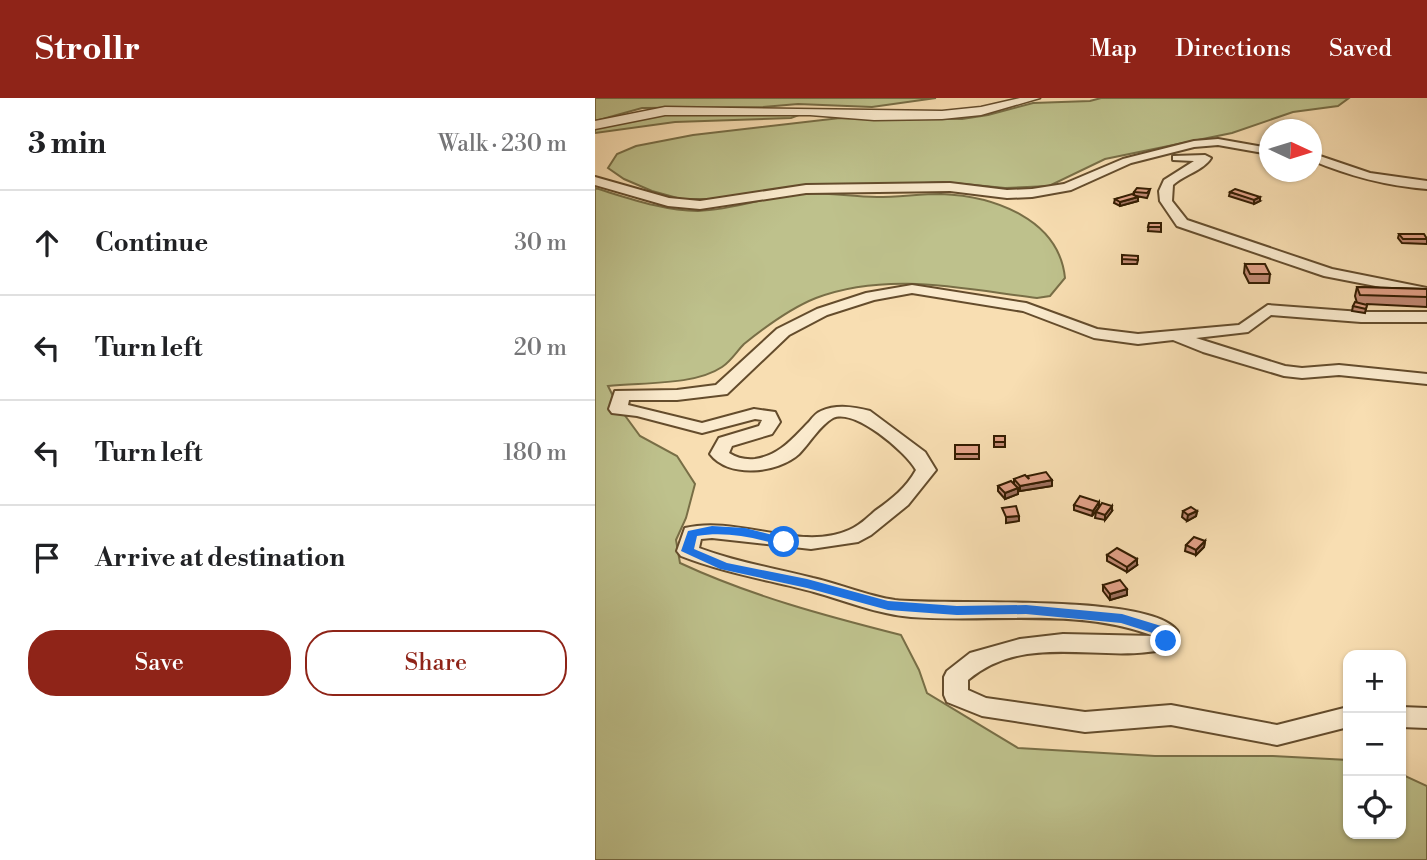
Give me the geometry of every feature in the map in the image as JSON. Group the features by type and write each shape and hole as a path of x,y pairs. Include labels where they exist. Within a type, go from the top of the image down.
{"street":[{"path":"595,125 618,118 665,111 810,111 874,116 941,115 981,111 1034,98"},
{"path":"595,181 668,202 700,205 773,191 806,189 950,187 1007,194 1032,193 1067,187 1127,161 1204,143 1259,150"},
{"path":"1127,161 1205,158 1180,173 1168,183 1165,191 1166,201 1182,223 1329,273 1427,292"},
{"path":"1322,160 1361,175 1427,185"},
{"path":"1343,719 1277,734 1171,715 1085,722 982,707 956,695 956,677 978,659 1020,647 1063,642 1152,645 1166,641 1166,632 1122,618 1026,609 957,611 888,606 807,584 724,566 688,551 692,533 712,530 745,532 784,542 819,543 853,537 915,490 926,470 918,456 864,415 841,411 825,415 779,460 751,465 731,463 719,454 725,442 766,430 771,422 769,416 754,414 702,428 638,411 618,409 617,402 621,396 677,395 721,390 783,332 822,312 871,296 912,289 1026,307 1094,333 1147,339 1243,329 1268,310 1361,317 1427,317"},
{"path":"1175,335 1209,349 1284,371 1302,373 1339,370 1427,379"},
{"path":"1406,717 1427,718"}],"green space":[{"path":"595,98 936,98 872,107 798,104 763,107 642,108 595,121"},
{"path":"1101,98 1349,98 1338,106 1293,112 1273,119 1259,119 1259,124 1232,133 1105,159 1049,186 1005,188 943,182 849,187 828,185 710,199 681,199 652,191 624,179 608,168 617,154 636,146 693,135 840,118 962,119 1033,103 1090,101"},
{"path":"662,112 804,113 791,118 675,122 595,133 595,126"},
{"path":"595,188 659,206 698,211 803,193 877,197 941,194 982,200 1002,206 1037,226 1051,240 1060,258 1065,278 1050,296 1037,298 926,284 871,285 843,290 816,298 788,312 744,344 725,365 710,373 667,382 608,386 618,406 640,436 677,456 695,484 686,518 676,540 680,563 761,595 901,635 919,670 927,693 1018,748 1155,756 1273,756 1343,760 1343,839 1406,839 1406,776 1427,786 1427,860 595,860"}],"building":[{"path":"1137,188 1150,189 1147,193 1134,192"},
{"path":"1235,189 1260,197 1254,200 1230,192"},
{"path":"1132,194 1138,197 1120,202 1115,199"},
{"path":"1149,223 1161,223 1161,227 1148,227"},
{"path":"1399,234 1424,234 1427,239 1403,239"},
{"path":"1122,255 1138,256 1138,260 1122,259"},
{"path":"1245,264 1265,264 1270,274 1250,274"},
{"path":"1357,287 1427,289 1427,297 1360,295"},
{"path":"1355,302 1367,305 1366,309 1353,306"},
{"path":"994,436 1005,436 1005,442 994,442"},
{"path":"955,445 979,445 979,454 955,454"},
{"path":"1046,472 1052,480 1020,486 1014,479 1025,475 1029,479 1028,476"},
{"path":"1011,481 1018,488 1005,493 998,486"},
{"path":"1080,496 1099,502 1093,511 1074,505"},
{"path":"1102,503 1112,506 1105,515 1096,512"},
{"path":"1016,506 1019,516 1006,517 1002,508"},
{"path":"1191,507 1197,511 1188,515 1183,511"},
{"path":"1194,537 1205,541 1196,550 1186,545"},
{"path":"1117,548 1137,559 1127,567 1107,555"},
{"path":"1120,580 1127,589 1110,594 1103,585"}],"route":[{"path":"784,542 745,532 712,530 692,533 688,551 724,566 807,584 888,606 957,611 1026,609 1122,618 1166,632 1166,641"}]}
